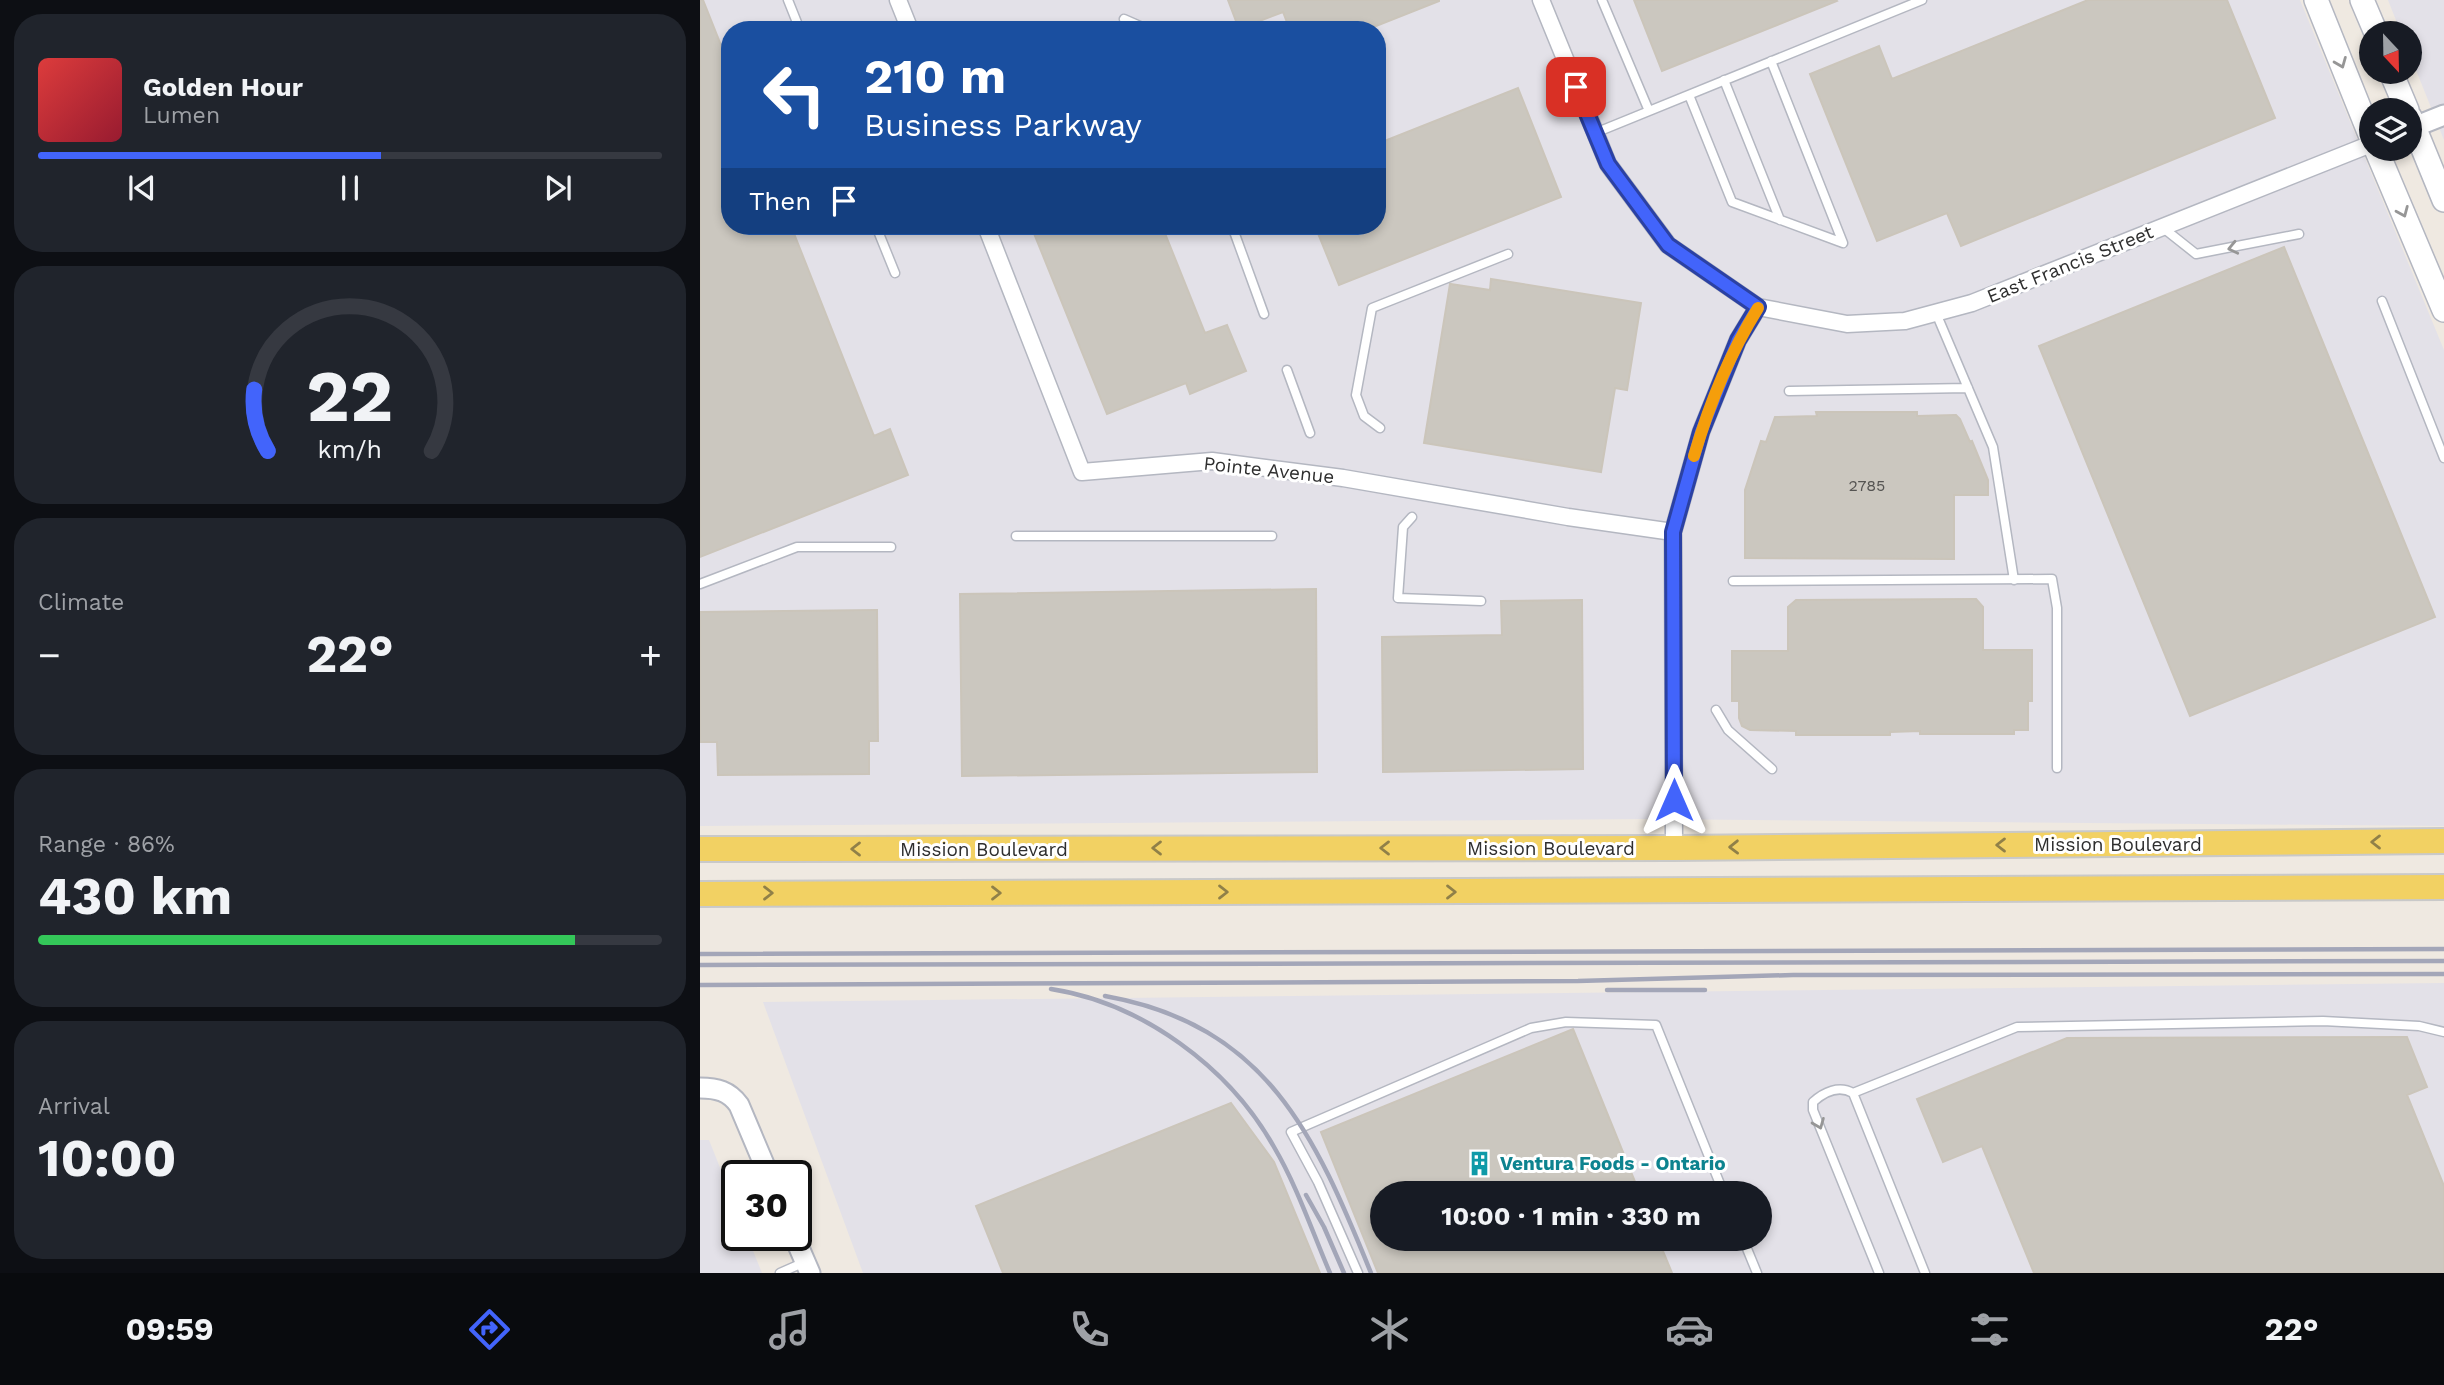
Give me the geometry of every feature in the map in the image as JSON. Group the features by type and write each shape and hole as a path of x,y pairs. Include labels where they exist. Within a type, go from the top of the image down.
{"main road":[{"path":"2316,0 2359,106"},
{"path":"2362,0 2371,21"},
{"path":"2422,149 2444,200"},
{"path":"2381,161 2444,310"},
{"name":"Mission Boulevard","path":"700,849 1674,848 2444,841"},
{"path":"700,894 2444,887"}],"street":[{"path":"898,0 906,21"},
{"path":"1541,0 1608,164 1668,245 1758,307 1738,340 1701,432 1673,532 1674,848"},
{"path":"2422,119 2444,115"},
{"name":"East Francis Street","path":"1758,307 1847,324 1905,321 1936,313 1972,303 2359,149"},
{"name":"Pointe Avenue","path":"990,235 1083,472 1212,461 1343,478 1568,517 1673,532"},
{"path":"700,1088 714,1088 732,1095 762,1160"}],"lane":[{"path":"788,0 796,21"},
{"path":"1602,0 1648,111"},
{"path":"1595,133 1922,0"},
{"path":"1124,19 1129,21"},
{"path":"1689,95 1732,202 1843,243 1771,61"},
{"path":"1724,80 1780,220"},
{"path":"2162,227 2196,254 2299,234"},
{"path":"880,235 895,273"},
{"path":"1235,235 1264,314"},
{"path":"1380,428 1364,416 1356,395 1372,308 1508,254"},
{"path":"2382,301 2444,458"},
{"path":"1936,313 1993,447 2014,580"},
{"path":"1287,370 1310,433"},
{"path":"1789,391 1968,388"},
{"path":"1412,517 1403,527 1398,598 1481,601"},
{"path":"1016,536 1272,536"},
{"path":"700,584 797,547 891,547"},
{"path":"1733,580 2052,579 2057,608 2057,768"},
{"path":"1716,710 1728,730 1772,769"},
{"path":"1853,1093 2017,1027 2323,1021 2419,1026 2444,1032"},
{"path":"1358,1273 1318,1182 1291,1132 1531,1028 1566,1022 1656,1025 1719,1181"},
{"path":"1879,1273 1813,1110 1813,1102 1819,1096 1845,1088 1853,1093 1925,1273"},
{"path":"1748,1251 1757,1273"},
{"path":"780,1273 807,1267"}],"shaded area":[{"path":"700,0 2300,0 2359,143 2359,161 2366,161 2444,350 2444,826 1645,819 700,826"},
{"path":"2388,0 2444,0 2444,140 2422,84 2422,21 2396,21"},
{"path":"2444,983 2444,1273 863,1273 763,1002"},
{"path":"700,1140 709,1140 721,1170 721,1251 753,1251 762,1273 700,1273"}],"building":[{"path":"700,0 703,0 721,45 721,235 795,235 874,436 890,429 908,475 700,557"},
{"path":"1228,0 1439,0 1386,22 1286,21 1283,12 1260,21 1236,21"},
{"path":"1634,0 1836,0 1837,1 1662,71"},
{"path":"2088,0 2227,0 2275,118 1961,246 1947,213 1877,241 1810,74 1879,46 1892,79"},
{"path":"1518,88 1561,197 1339,285 1319,235 1386,235 1386,140"},
{"path":"1035,235 1166,235 1205,333 1227,325 1246,371 1190,394 1186,383 1107,414"},
{"path":"2284,247 2435,617 2190,716 2039,346"},
{"path":"1491,279 1641,303 1627,390 1615,388 1601,472 1424,443 1450,284 1490,290"},
{"path":"1816,412 1917,412 1917,416 1956,415 1960,419 1988,480 1988,495 1954,495 1954,559 1745,558 1745,490 1761,441 1766,442 1775,417 1817,416"},
{"path":"1316,589 1317,772 962,776 960,594"},
{"path":"1976,599 1983,607 1983,650 2032,650 2032,701 2028,701 2028,730 2014,730 2014,734 1920,734 1920,731 1890,732 1890,735 1796,735 1796,731 1750,730 1742,726 1739,701 1732,701 1732,651 1788,651 1788,607 1796,600"},
{"path":"1582,600 1583,769 1383,772 1382,637 1502,635 1501,601"},
{"path":"877,610 878,741 869,741 869,774 718,775 717,742 700,742 700,612"},
{"name":"Ventura Foods - Ontario","path":"1573,1029 1635,1181 1370,1181 1370,1251 1663,1251 1672,1273 1378,1273 1321,1132"},
{"path":"2407,1037 2427,1087 2407,1095 2444,1186 2444,1273 2034,1273 1982,1146 1943,1162 1917,1099 2067,1038"},
{"path":"1231,1103 1274,1162 1320,1273 1003,1273 976,1206"}],"railway":[{"path":"700,954 2444,949"},
{"path":"700,965 2444,961"},
{"path":"700,985 1578,981 1793,975 2444,974"},
{"path":"1051,989 1118,1008 1150,1024 1180,1043 1233,1091 1255,1118 1282,1162 1330,1273"},
{"path":"1607,990 1705,990"},
{"path":"1105,996 1161,1011 1207,1032 1246,1060 1278,1094 1305,1132 1329,1176 1371,1273"},
{"path":"1306,1195 1324,1227 1344,1273"}],"slow traffic":[{"path":"1694,456 1738,340 1758,308"}],"place":[{"name":"Ventura Foods - Ontario","path":"1480,1163"}],"route":[{"path":"1576,87 1608,164 1668,245 1758,307 1738,340 1701,432 1673,532 1674,800"}]}
